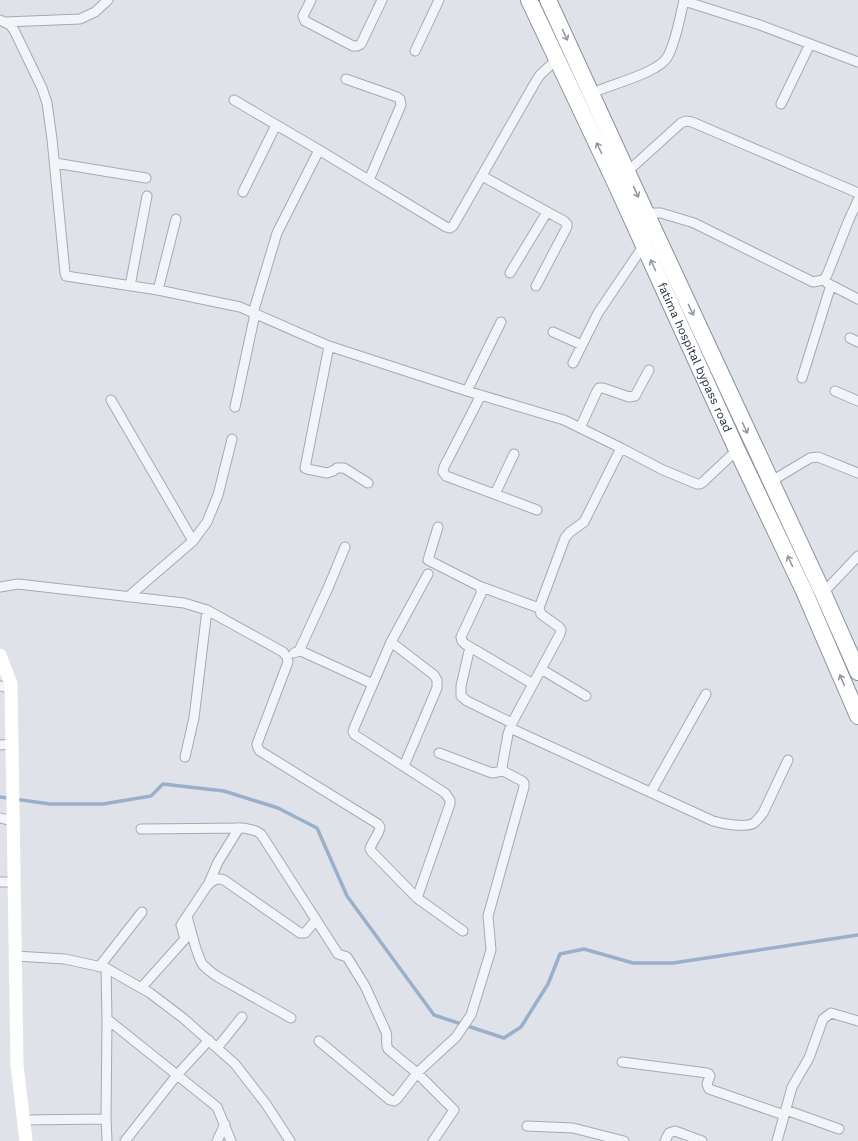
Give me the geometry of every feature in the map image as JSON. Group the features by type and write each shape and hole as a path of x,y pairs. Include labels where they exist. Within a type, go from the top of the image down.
{"highway":[{"name":"fatima hospital bypass road","path":"529,0 644,245 737,450 804,591 858,716"},
{"name":"fatima hospital bypass road","path":"548,0 770,482 823,593 858,672"},
{"path":"721,415 736,408"}],"main road":[{"path":"0,655 10,684 5,687 5,744 11,757 8,819 14,882 17,1065 26,1141"}],"street":[{"path":"2,21 80,19 95,12 108,0"},
{"path":"311,0 303,16 305,21 353,46 357,46 361,44 382,0"},
{"path":"415,51 439,0"},
{"path":"577,102 591,94 647,72 667,58 684,0 760,25 858,62"},
{"path":"2,21 14,30 45,95 66,276 158,290 233,306 254,313 329,346 467,391 560,419 663,470 700,484 737,450"},
{"path":"781,104 810,44"},
{"path":"234,100 450,228 453,226 536,80 557,59"},
{"path":"346,78 400,99 401,105 369,180"},
{"path":"627,172 681,123 686,121 692,122 858,193"},
{"path":"243,192 276,125"},
{"path":"234,407 254,313 277,233 319,150"},
{"path":"54,163 146,178"},
{"path":"482,176 567,224 567,227 536,286"},
{"path":"130,286 147,196"},
{"path":"646,213 661,213 694,223 813,282 823,280 827,275 858,200"},
{"path":"510,273 547,212"},
{"path":"158,290 176,219"},
{"path":"573,363 598,313 644,245"},
{"path":"823,280 831,286 858,299"},
{"path":"802,378 831,286"},
{"path":"467,391 501,322"},
{"path":"553,332 582,345"},
{"path":"329,346 305,468 327,472 344,468 368,483"},
{"path":"580,428 599,388 603,388 629,398 635,396 648,370"},
{"path":"835,391 858,401"},
{"path":"481,395 444,467 443,472 446,476 537,510"},
{"path":"111,400 192,541"},
{"path":"128,597 192,541 207,522 218,495 232,439"},
{"path":"503,771 502,767 511,725 542,669 561,630 541,614 539,608 565,538 570,532 584,522 621,448"},
{"path":"495,494 514,454"},
{"path":"770,482 814,457 818,457 858,473"},
{"path":"438,527 428,560 479,586 539,608"},
{"path":"287,657 299,651 345,547"},
{"path":"823,593 858,556"},
{"path":"416,898 450,804 450,800 445,793 355,735 353,732 391,642 428,574"},
{"path":"0,587 18,584 184,603 206,610 283,652 287,657 288,662 257,744 258,748 378,824 380,831 371,844 370,849 372,852 416,898 463,931"},
{"path":"479,586 481,589 481,594 461,637 462,641 464,644 533,684"},
{"path":"185,757 194,718 206,610"},
{"path":"391,642 434,675 437,680 437,688 404,766"},
{"path":"470,647 461,686 461,696 467,701 511,725 713,822 749,825 758,820 763,813 788,760"},
{"path":"299,651 373,684"},
{"path":"542,669 586,696"},
{"path":"651,792 706,694"},
{"path":"319,1041 390,1100 394,1101 417,1073 456,1037 471,1015 492,945 488,916 524,783 503,771 492,773 439,753"},
{"path":"141,829 239,828 250,829 261,834 338,954 347,957 366,986 386,1032 386,1043 388,1049 417,1073 454,1110 433,1141"},
{"path":"141,988 185,939 181,925 207,886 218,862 239,828"},
{"path":"207,886 212,881 217,879 224,880 300,933 305,933 316,920"},
{"path":"0,882 14,882"},
{"path":"107,1141 107,1019 102,968 142,912"},
{"path":"187,916 202,964 209,971 291,1018"},
{"path":"15,956 66,959 102,968 150,993 183,1018 235,1064 266,1104 290,1141"},
{"path":"777,1141 792,1087 809,1058 823,1019 831,1012 858,1020"},
{"path":"217,1048 242,1017"},
{"path":"107,1019 217,1107 231,1141"},
{"path":"125,1141 177,1075 209,1040"},
{"path":"622,1062 707,1073 710,1076 707,1084 709,1089 839,1129"},
{"path":"24,1120 106,1119"},
{"path":"216,1141 225,1124"},
{"path":"527,1126 573,1128 624,1141"},
{"path":"665,1141 669,1134 675,1132 702,1141"}],"waterway":[{"path":"0,797 50,804 103,804 151,796 163,784 224,791 278,808 317,828 347,896 434,1015 504,1038 521,1027 548,984 560,954 584,949 633,963 673,963 858,935"}]}
